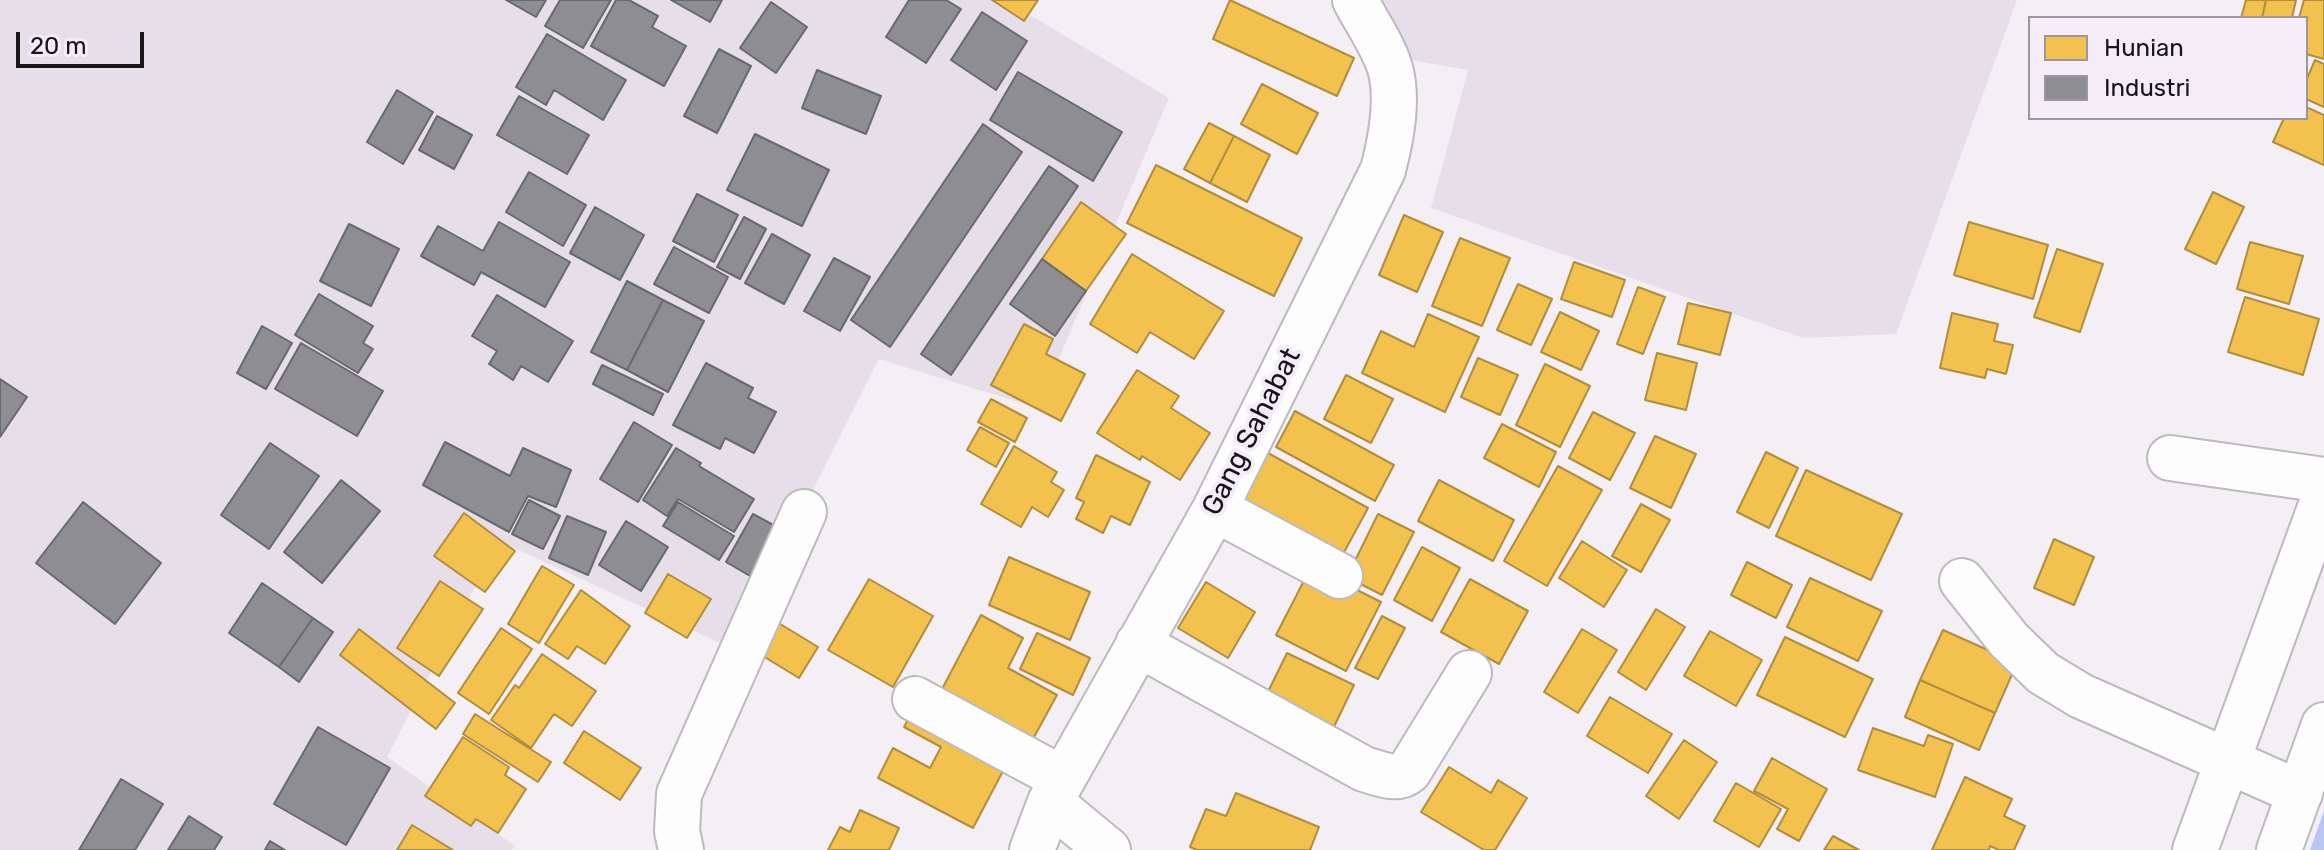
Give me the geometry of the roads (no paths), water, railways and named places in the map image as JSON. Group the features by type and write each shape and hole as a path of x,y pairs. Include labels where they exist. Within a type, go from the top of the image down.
{"street":[{"name":"Gang Sahabat","path":"1032,850 1057,790 1215,509 1383,170 1389,145 1394,88 1390,66 1355,0"},
{"path":"2170,458 2324,480"},
{"path":"2195,850 2324,497"},
{"path":"1215,509 1340,576"},
{"path":"681,850 677,831 679,794 804,512"},
{"path":"1962,581 2009,640 2043,673 2081,696 2300,793"},
{"path":"1138,644 1364,769 1397,776 1404,776 1409,771 1469,673"},
{"path":"915,699 1057,790 1108,850"},
{"path":"2279,850 2324,725"}],"water":[{"path":"2324,811 2324,850 2310,850"}]}
